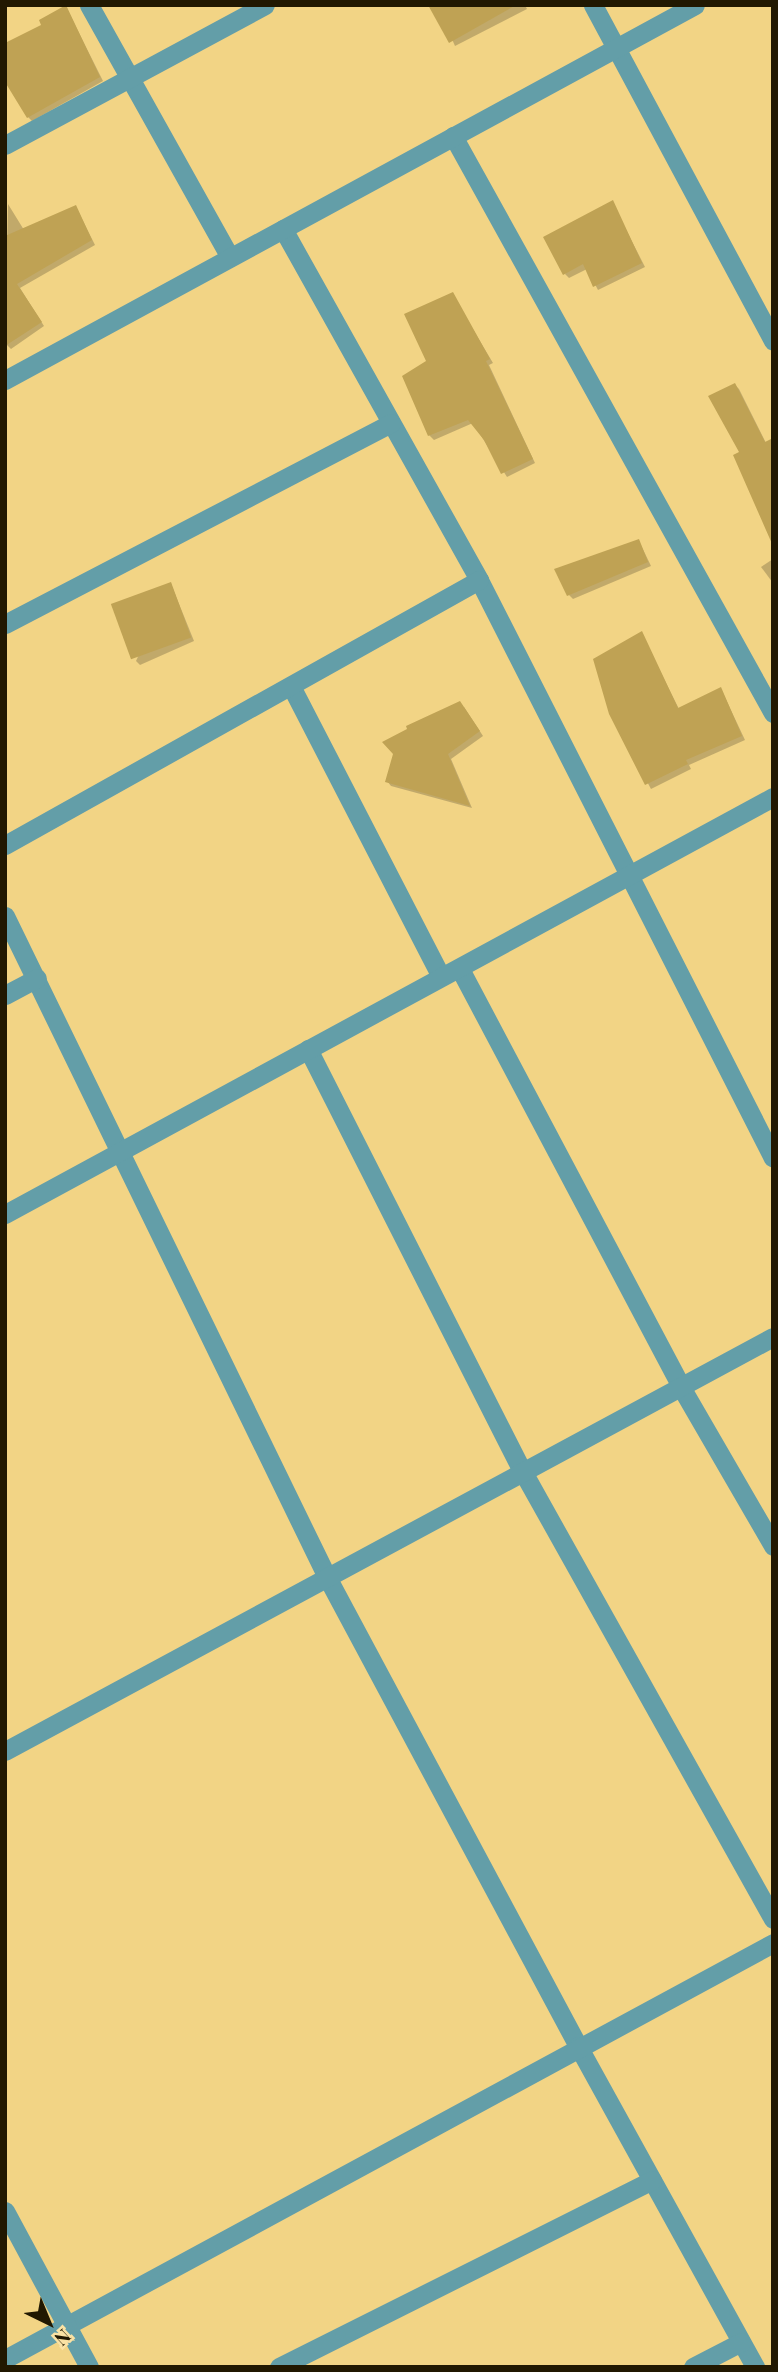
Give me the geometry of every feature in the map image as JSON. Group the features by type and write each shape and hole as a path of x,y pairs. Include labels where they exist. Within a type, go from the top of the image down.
{"street":[{"path":"89,5 230,257"},
{"path":"5,145 265,5"},
{"path":"593,5 773,341"},
{"path":"5,380 695,5"},
{"path":"453,136 773,713"},
{"path":"283,229 479,580 773,1158"},
{"path":"5,624 391,423"},
{"path":"5,845 479,580"},
{"path":"290,685 440,977"},
{"path":"5,1214 773,797"},
{"path":"5,916 327,1577 755,2367"},
{"path":"460,969 681,1387 773,1546"},
{"path":"5,995 37,978"},
{"path":"308,1049 523,1472 773,1919"},
{"path":"5,1751 773,1337"},
{"path":"5,2359 773,1943"},
{"path":"279,2367 652,2180"},
{"path":"5,2211 89,2367"},
{"path":"693,2367 741,2342"}],"building":[{"path":"66,5 100,77 27,118 5,82 5,43 41,25 39,20"},
{"path":"428,5 516,5 449,43"},
{"path":"613,200 642,263 593,287 583,264 563,275 543,237"},
{"path":"76,205 92,240 17,284 42,322 5,346 5,236"},
{"path":"453,292 490,359 486,361 533,459 501,474 484,440 468,420 428,436 402,376 426,361 404,314"},
{"path":"735,383 765,442 773,438 773,546 733,455 739,452 708,396"},
{"path":"639,539 648,562 567,596 554,569"},
{"path":"171,582 191,637 131,659 111,604"},
{"path":"642,631 678,708 721,687 742,736 686,760 688,764 645,785 609,714 593,659"},
{"path":"460,701 480,731 448,754 470,806 385,782 393,754 382,742 407,729 406,726"}]}
